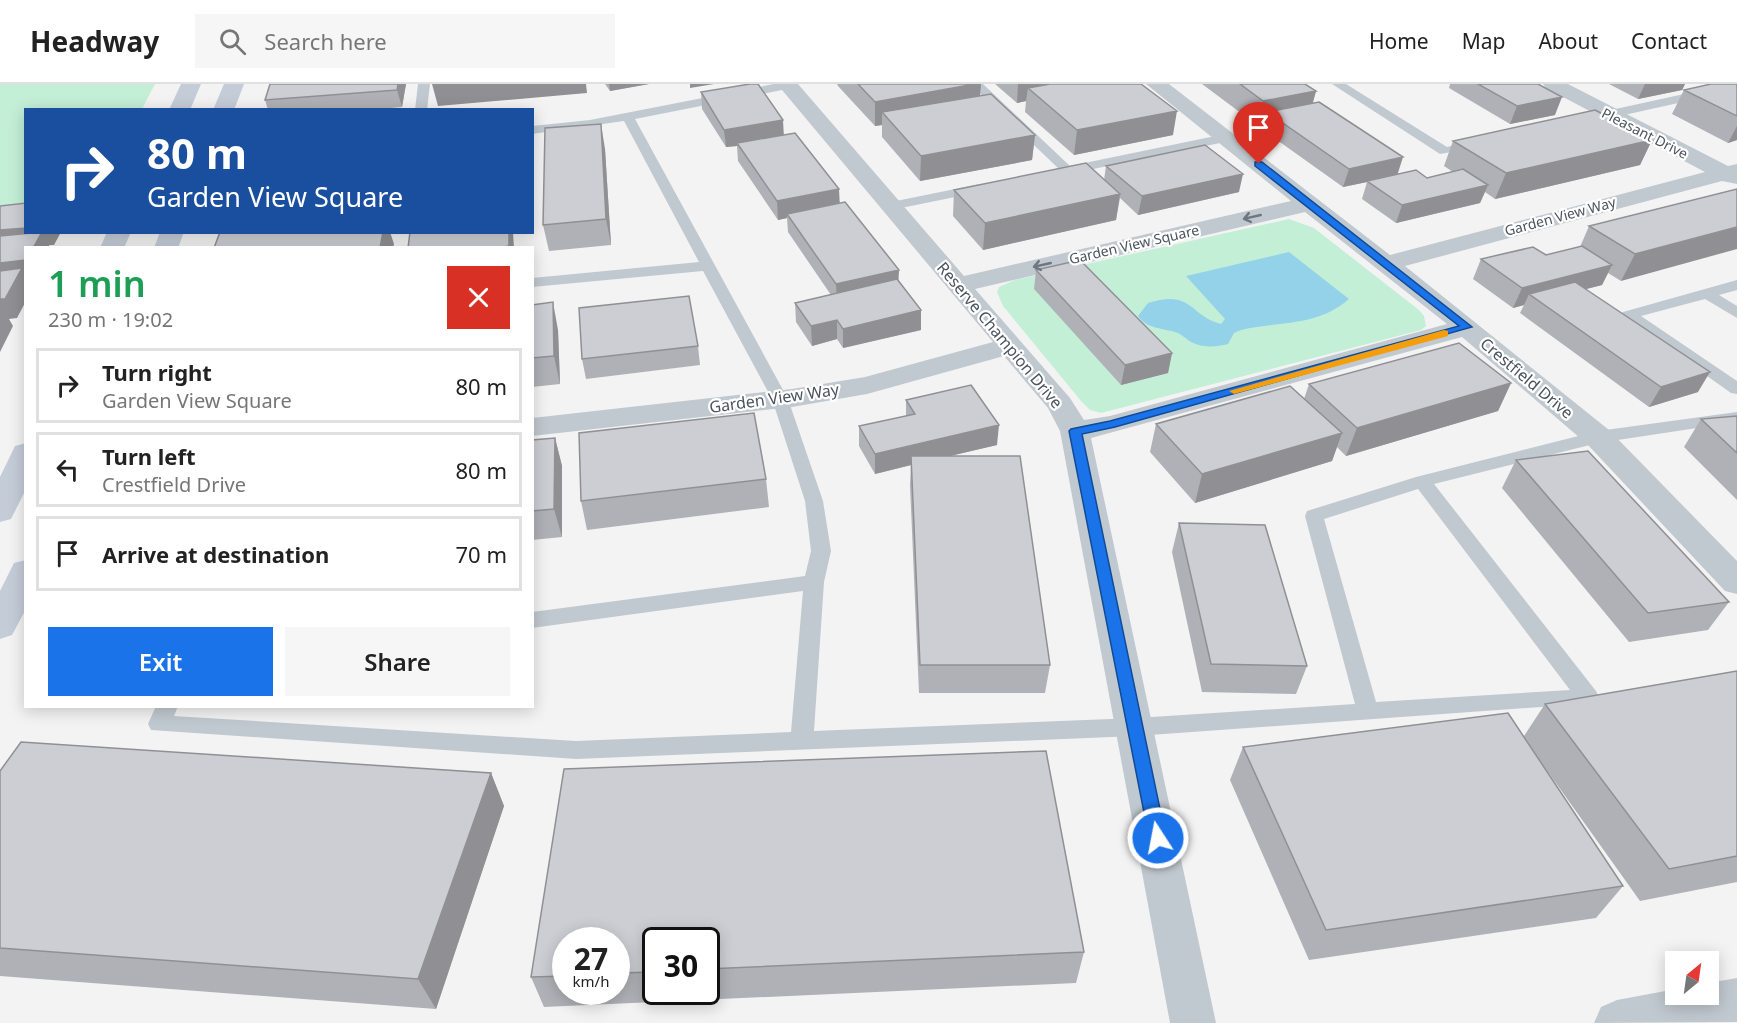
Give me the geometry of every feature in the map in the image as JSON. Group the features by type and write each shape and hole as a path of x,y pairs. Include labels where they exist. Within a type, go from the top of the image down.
{"main road":[{"path":"180,108 191,84"},
{"path":"224,108 234,84"},
{"path":"9,495 24,458"},
{"path":"0,626 24,576"}],"street":[{"name":"Reserve Champion Drive","path":"789,84 1060,404 1075,431 1193,1023"},
{"name":"Crestfield Drive","path":"1156,84 1467,327 1598,436 1737,582"},
{"name":"Pleasant Drive","path":"1553,84 1608,114 1733,175"},
{"name":"Garden View Way","path":"1385,264 1733,175"},
{"name":"Garden View Square","path":"958,285 1309,204"},
{"path":"1075,431 1111,425 1467,327"},
{"name":"Garden View Way","path":"534,428 780,399 867,385 1011,346"},
{"path":"1617,1023 1737,1000"}],"lane":[{"path":"421,108 424,84"},
{"path":"534,130 590,124 789,84"},
{"path":"976,84 1061,171 1225,138"},
{"path":"1338,84 1445,151 1491,141"},
{"path":"1583,120 1737,86"},
{"path":"628,117 780,399 814,501 821,551 814,582 802,741"},
{"path":"891,206 997,184"},
{"path":"534,283 708,266"},
{"path":"1737,285 1629,315 1737,389"},
{"path":"1707,293 1737,313"},
{"path":"1368,712 1314,516 1422,481 1598,436 1737,417"},
{"path":"166,708 159,723 576,750 1136,728 1588,697 1422,481"},
{"path":"534,620 814,582"}],"green space":[{"path":"0,84 155,84 143,108 24,108 24,204 0,206"},
{"path":"1289,219 1314,228 1419,310 1424,316 1426,326 1421,330 1101,413 1090,410 1081,401 1003,306 997,292 999,287 1015,280"}],"water":[{"path":"1289,252 1349,299 1337,308 1311,319 1241,330 1234,333 1228,344 1214,346 1196,344 1177,333 1150,326 1138,316 1148,303 1174,299 1182,301 1202,315 1221,324 1225,319 1186,276"}],"building":[{"path":"270,84 398,84 397,90 265,100"},
{"path":"758,84 783,120 724,130 701,92"},
{"path":"858,84 975,84 875,102"},
{"path":"1050,84 1141,84 1177,111 1077,130 1028,88"},
{"path":"1240,84 1305,84 1316,91 1263,101"},
{"path":"1478,84 1538,84 1562,97 1517,106"},
{"path":"1711,84 1737,84 1737,116 1684,90"},
{"path":"991,94 1035,135 921,156 882,112"},
{"path":"1319,102 1403,157 1349,169 1267,112"},
{"path":"1595,110 1652,140 1506,173 1453,141"},
{"path":"601,124 606,219 543,225 545,128"},
{"path":"795,133 839,189 777,201 737,143"},
{"path":"1205,145 1243,174 1142,196 1106,166"},
{"path":"1086,163 1120,194 985,223 954,190"},
{"path":"1463,169 1488,185 1402,205 1367,181 1416,170 1427,178"},
{"path":"1737,189 1737,227 1635,254 1589,226"},
{"path":"845,202 899,270 836,284 787,214"},
{"path":"24,203 24,228 0,230 0,206"},
{"path":"41,234 34,246 24,246 24,260 0,263 0,236"},
{"path":"219,234 383,234 380,246 215,246"},
{"path":"410,234 509,234 509,246 408,246"},
{"path":"1582,246 1612,265 1522,288 1481,259 1533,247 1546,255"},
{"path":"1080,260 1172,353 1125,365 1036,270"},
{"path":"22,268 5,299 0,299 0,271"},
{"path":"897,279 921,310 843,329 837,320 811,326 795,303"},
{"path":"1575,282 1710,372 1661,387 1529,294"},
{"path":"689,296 698,346 582,359 579,308"},
{"path":"553,302 554,356 534,358 534,305"},
{"path":"1459,343 1511,383 1357,428 1309,384"},
{"path":"971,385 999,425 875,454 859,426 915,414 906,400"},
{"path":"1290,386 1342,433 1202,474 1156,424"},
{"path":"754,413 766,479 581,501 579,433"},
{"path":"1737,416 1737,453 1701,419"},
{"path":"555,438 554,509 534,511 534,440"},
{"path":"1588,451 1729,602 1648,613 1516,460"},
{"path":"911,456 1020,456 1050,665 920,665"},
{"path":"1179,523 1265,525 1307,666 1211,664"},
{"path":"1737,671 1737,856 1669,869 1545,704"},
{"path":"1508,713 1623,886 1326,930 1243,747"},
{"path":"21,742 491,773 418,979 0,948 0,771"},
{"path":"1046,751 1084,952 720,968 720,927 642,927 642,972 630,973 630,927 552,927 552,976 531,977 564,769"}],"slow traffic":[{"path":"1234,391 1444,333"}],"route":[{"path":"1158,838 1084,465 1075,431 1111,425 1467,327 1259,164"}]}
